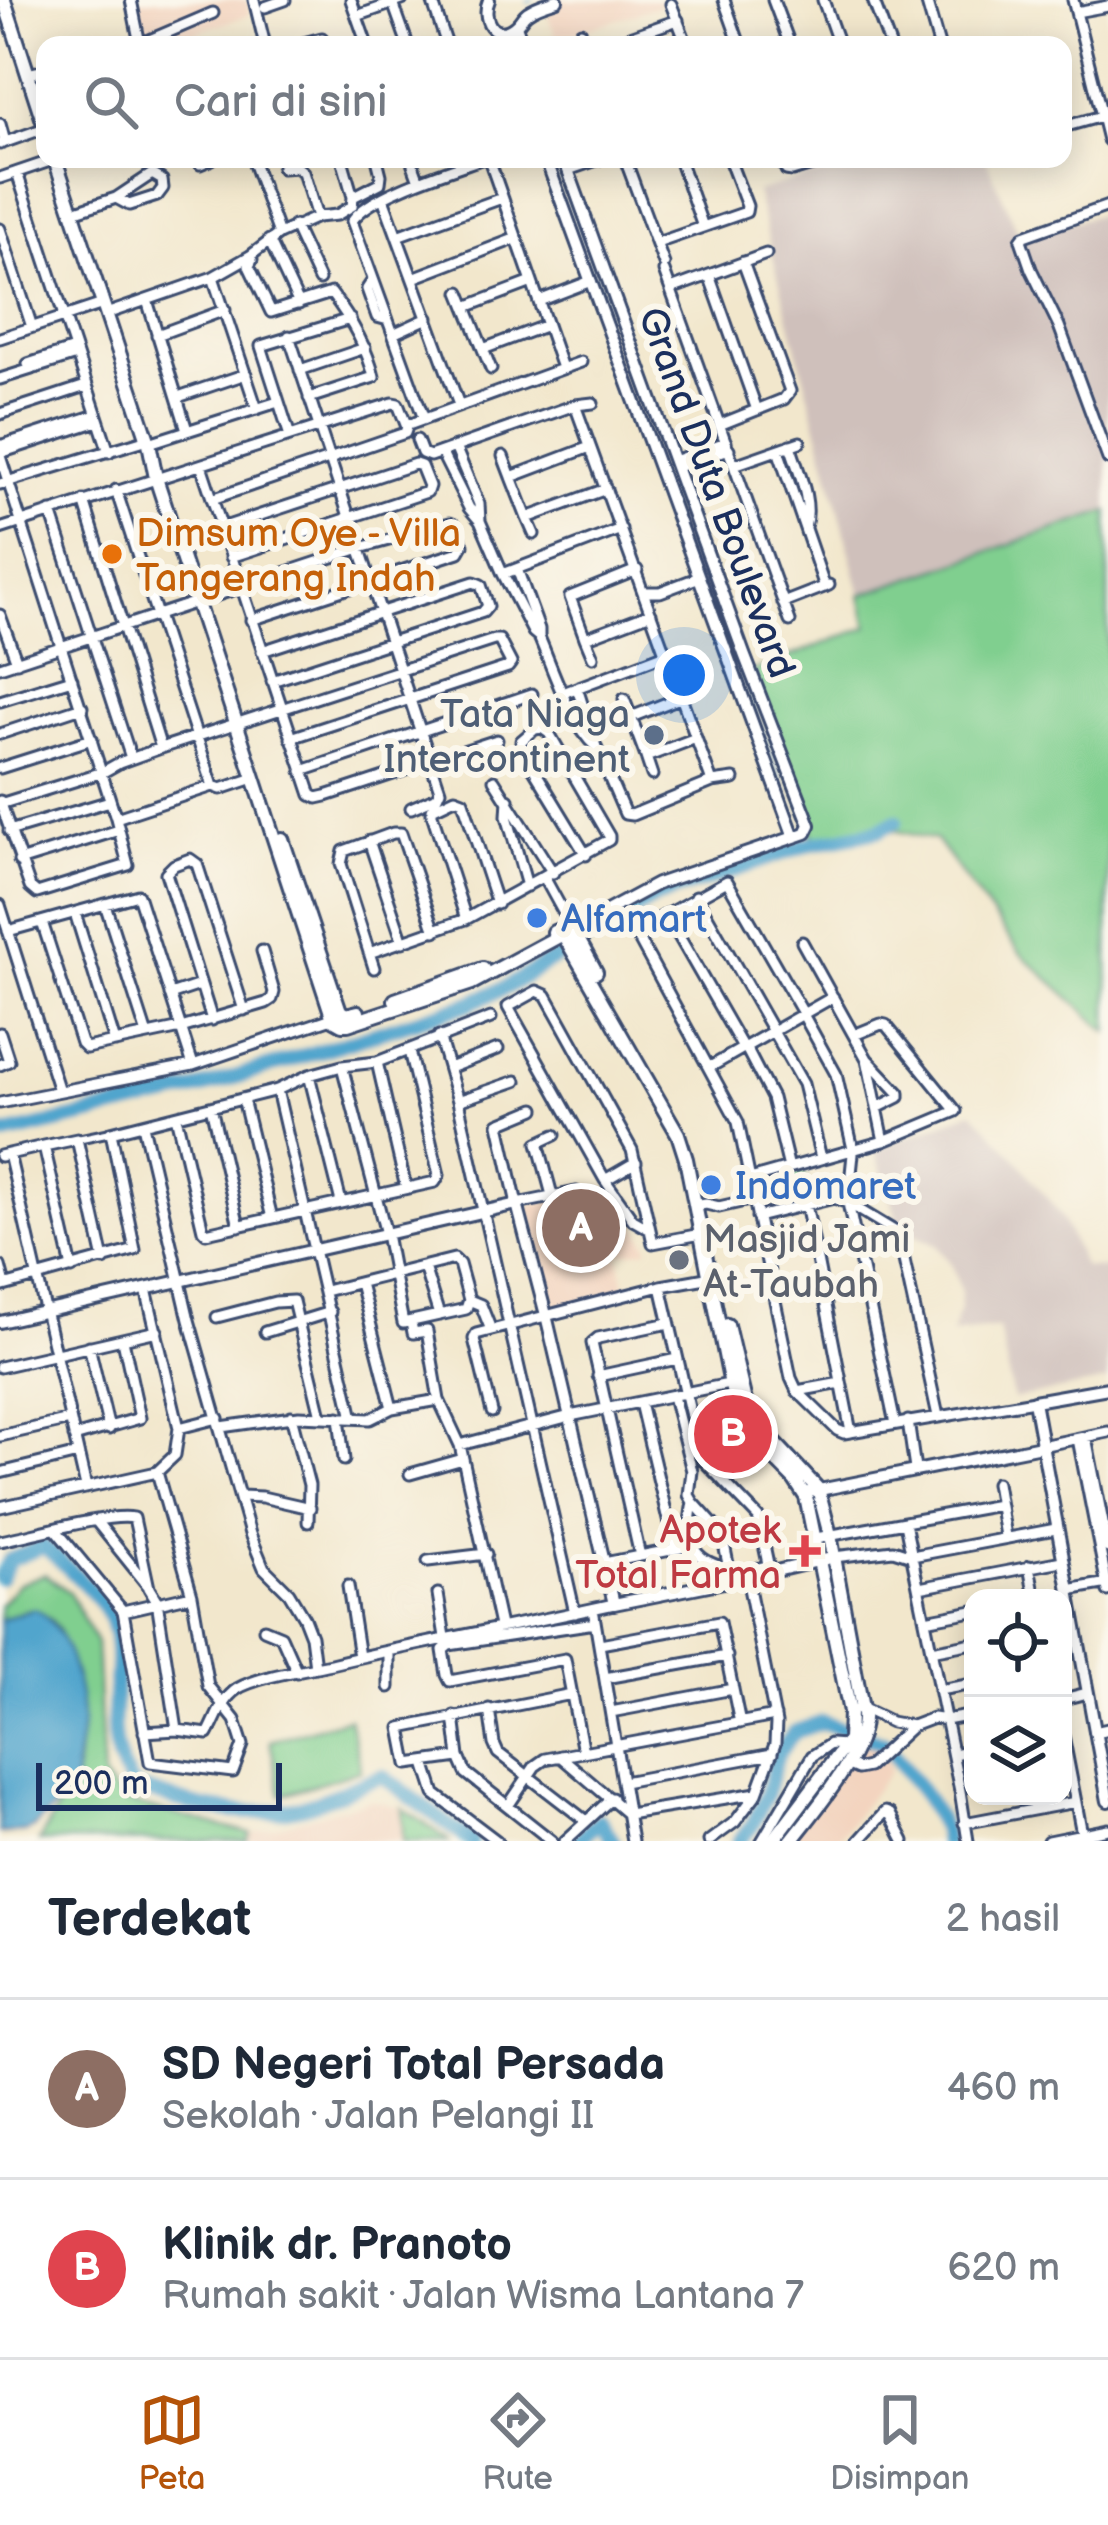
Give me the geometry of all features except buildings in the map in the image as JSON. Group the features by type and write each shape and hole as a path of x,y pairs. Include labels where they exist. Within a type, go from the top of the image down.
{"main road":[{"path":"4,0 36,99"},
{"path":"59,168 338,1016"},
{"path":"240,722 254,778 338,1016"},
{"path":"338,1016 467,976 564,927 583,957 678,1134 700,1212 735,1383 737,1415 742,1426 811,1491 823,1537 857,1716 846,1764 790,1841"},
{"path":"700,1212 713,1276"},
{"path":"773,1841 851,1742"}],"street":[{"path":"131,0 138,36"},
{"path":"254,0 263,36"},
{"path":"265,7 285,0"},
{"path":"352,0 365,36"},
{"path":"432,0 444,36"},
{"path":"489,0 485,16 502,36"},
{"path":"500,31 557,0"},
{"path":"773,0 787,36"},
{"path":"823,0 836,36"},
{"path":"873,0 887,36"},
{"path":"926,0 936,36"},
{"path":"1073,0 1108,140"},
{"path":"727,1 737,36"},
{"path":"357,16 397,2 406,36"},
{"path":"671,4 684,36"},
{"path":"1076,12 1108,6"},
{"path":"158,36 213,13"},
{"path":"644,36 678,20"},
{"path":"519,21 522,36"},
{"path":"581,32 583,36"},
{"path":"28,74 36,72"},
{"path":"1094,87 1108,85"},
{"path":"1072,124 1102,116"},
{"path":"0,124 3,142 36,131"},
{"path":"0,178 36,166"},
{"path":"255,168 299,304"},
{"path":"298,168 317,217"},
{"path":"0,338 64,316 147,300 213,277 294,226 344,213 353,197 345,168"},
{"path":"353,197 380,183 379,168"},
{"path":"414,168 419,181"},
{"path":"424,419 352,220 356,213 443,168"},
{"path":"489,168 562,368"},
{"name":"Grand Duta Boulevard","path":"550,168 591,281 631,367 675,464 735,654 767,759 800,835 809,828 808,820 735,654 697,578 631,367 567,168"},
{"path":"629,168 790,621"},
{"path":"682,168 703,227"},
{"path":"657,243 746,210 732,168"},
{"path":"17,173 109,452"},
{"path":"73,212 116,198 152,174 162,180 157,196 129,205 116,198"},
{"path":"397,236 502,197"},
{"path":"383,198 459,405"},
{"path":"1108,206 1021,240 1108,459"},
{"path":"294,226 319,280"},
{"path":"0,229 30,328"},
{"path":"413,278 517,238"},
{"path":"0,246 20,298"},
{"path":"670,289 766,254"},
{"path":"250,256 249,266 271,312 331,293 364,348 373,378 309,398"},
{"path":"719,425 784,399 790,391 743,262"},
{"path":"709,275 757,410"},
{"path":"213,277 257,409"},
{"path":"466,307 532,281"},
{"path":"539,301 591,281"},
{"path":"460,292 490,369"},
{"path":"147,300 188,430"},
{"path":"157,335 225,310"},
{"path":"393,334 428,318"},
{"path":"290,436 261,346 350,319"},
{"path":"483,349 547,325"},
{"path":"289,336 440,793 411,808"},
{"path":"300,370 364,348"},
{"path":"0,376 75,352"},
{"path":"411,424 581,362"},
{"path":"178,397 246,374"},
{"path":"0,414 86,386"},
{"path":"4,482 278,402"},
{"path":"0,530 395,403 407,428 405,433 212,500"},
{"path":"417,440 425,456 593,403"},
{"path":"575,405 712,782"},
{"path":"97,418 0,451 4,482 82,707 103,772 128,865 32,891 0,803 103,772 131,758 496,639 504,645 508,667 291,738"},
{"path":"734,465 795,444 807,503 805,526"},
{"path":"675,464 727,445"},
{"path":"455,447 479,504 480,520"},
{"path":"512,477 590,447"},
{"path":"778,450 827,586 783,603"},
{"path":"441,452 539,637"},
{"path":"503,456 534,534"},
{"path":"221,528 415,464 421,466 429,486 427,492 231,557"},
{"path":"201,465 311,795 317,798 497,740"},
{"path":"527,518 606,489"},
{"path":"116,490 213,786"},
{"path":"86,506 161,748"},
{"path":"51,512 131,758"},
{"path":"0,667 360,548 455,525 463,545 459,552 251,620"},
{"path":"503,574 621,529"},
{"path":"517,569 563,693 596,747"},
{"path":"570,597 637,570"},
{"path":"645,592 660,592 697,578"},
{"path":"566,581 593,657"},
{"path":"262,651 474,582 481,585 488,606 483,613 272,681"},
{"path":"585,638 651,613"},
{"path":"0,615 17,662"},
{"path":"563,693 666,654"},
{"path":"0,701 71,679"},
{"path":"577,688 625,814 734,778"},
{"path":"302,771 532,694"},
{"path":"631,717 682,697"},
{"path":"624,698 652,776"},
{"path":"0,734 82,707"},
{"path":"369,953 466,920 527,886 586,855 607,843 609,836 549,733 536,729 521,741 520,748 586,855"},
{"path":"646,757 696,738"},
{"path":"0,768 92,739"},
{"path":"19,861 213,786 221,789 254,778"},
{"path":"494,780 548,875 569,932 657,884 800,835"},
{"path":"466,920 431,812 434,806 458,798 464,801 496,904"},
{"path":"508,799 507,816 527,886"},
{"path":"9,831 110,801"},
{"path":"374,968 340,858 347,849 398,831 402,834 435,931"},
{"path":"369,841 403,942"},
{"path":"212,1020 166,873 190,859 197,864 244,1010"},
{"path":"895,1424 848,1203 853,1152 836,1074 730,884 724,881 636,931 635,936 739,1122 796,1391 837,1430 851,1432 1108,1388"},
{"path":"696,896 807,1096 821,1159"},
{"path":"8,931 139,897 193,1065"},
{"path":"105,904 147,1035"},
{"path":"0,905 59,1091"},
{"path":"75,914 115,1042"},
{"path":"666,914 772,1098 789,1168"},
{"path":"42,922 84,1047 181,1028 266,1003 274,996 262,951"},
{"path":"802,942 867,1059 900,1094 878,1108"},
{"path":"170,995 200,985"},
{"path":"649,1229 633,1220 605,1180 508,1007 537,991 545,993 624,1134 636,1162 653,1243 701,1234"},
{"path":"711,1069 834,999"},
{"path":"0,1103 193,1065 338,1016"},
{"path":"86,1487 39,1277 4,1155 277,1090 309,1075 410,1051 490,1018"},
{"path":"750,1179 853,1152 956,1111 886,1025 854,1035"},
{"path":"0,1033 9,1061 0,1065"},
{"path":"439,1036 575,1612"},
{"path":"449,1068 498,1049"},
{"path":"176,1116 206,1234 435,1181 439,1176 410,1051"},
{"path":"867,1059 884,1141"},
{"path":"376,1062 406,1188"},
{"path":"325,1291 359,1282 394,1274 424,1267 457,1260 470,1300 466,1309 403,1323 394,1274 386,1234 342,1066"},
{"path":"309,1075 341,1202"},
{"path":"458,1101 516,1081"},
{"path":"277,1090 353,1418"},
{"path":"244,1099 272,1219"},
{"path":"211,1107 238,1226"},
{"path":"535,1109 500,1124 614,1604"},
{"path":"143,1125 180,1281 259,1560 289,1593 308,1627 315,1667"},
{"path":"0,1266 2,1286 133,1252 136,1247 111,1132"},
{"path":"552,1195 538,1143 555,1135"},
{"path":"77,1139 104,1260"},
{"path":"44,1146 72,1268"},
{"path":"605,1180 636,1162"},
{"path":"0,1322 576,1192"},
{"path":"758,1217 834,1198 893,1230 899,1237 938,1416"},
{"path":"700,1212 754,1199"},
{"path":"806,1204 851,1432"},
{"path":"424,1267 440,1316"},
{"path":"493,1412 474,1336 713,1276"},
{"path":"359,1282 392,1408"},
{"path":"661,1286 694,1453 689,1495 722,1534 729,1569"},
{"path":"0,1508 157,1472 175,1455 179,1427 146,1288"},
{"path":"217,1317 290,1299 321,1416"},
{"path":"470,1300 481,1305 491,1330"},
{"path":"265,1332 330,1312"},
{"path":"411,1322 413,1333 427,1331 439,1400 460,1445 500,1627"},
{"path":"640,1556 592,1346 595,1340 669,1323"},
{"path":"0,1367 157,1331"},
{"path":"74,1438 140,1416 122,1340"},
{"path":"89,1346 109,1429"},
{"path":"598,1376 677,1359"},
{"path":"460,1445 570,1416 735,1383"},
{"path":"796,1391 842,1383"},
{"path":"179,1427 291,1416 374,1418 392,1408 439,1400"},
{"path":"1034,1401 1068,1589"},
{"path":"640,1403 675,1549"},
{"path":"291,1416 309,1485 308,1522"},
{"path":"339,1418 344,1460"},
{"path":"0,1436 70,1420"},
{"path":"908,1421 915,1469"},
{"path":"811,1491 1108,1432"},
{"path":"1072,1590 1107,1585 1082,1438"},
{"path":"694,1453 758,1517 769,1570"},
{"path":"0,1473 78,1454"},
{"path":"410,1474 463,1459"},
{"path":"1089,1473 1108,1470"},
{"path":"144,1732 212,1730 191,1595 157,1472"},
{"path":"1089,1473 1108,1548"},
{"path":"996,1483 1005,1536"},
{"path":"241,1496 310,1508"},
{"path":"693,1502 692,1545 704,1562 736,1573 893,1550 912,1556 1056,1529"},
{"path":"823,1537 1000,1505"},
{"path":"0,1541 129,1516 134,1518 149,1588"},
{"path":"96,1521 157,1601 177,1730"},
{"path":"905,1522 968,1841"},
{"path":"56,1530 123,1611 148,1758 154,1764 232,1773 243,1745 235,1720 208,1686"},
{"path":"604,1563 692,1545"},
{"path":"428,1561 486,1554"},
{"path":"919,1588 1062,1561"},
{"path":"1029,1566 1033,1589"},
{"path":"212,1722 241,1687 445,1637 769,1570"},
{"path":"709,1841 736,1822 758,1793 776,1733 747,1578"},
{"path":"348,1586 359,1657"},
{"path":"438,1594 445,1637"},
{"path":"123,1611 191,1595"},
{"path":"593,1609 632,1841"},
{"path":"1072,1612 1091,1714 1101,1731 1108,1802"},
{"path":"925,1620 964,1613"},
{"path":"600,1644 717,1621 740,1723"},
{"path":"583,1752 565,1659 450,1681 443,1650 449,1645 596,1623"},
{"path":"264,1629 280,1636 297,1672"},
{"path":"932,1654 964,1648"},
{"path":"389,1651 389,1687"},
{"path":"605,1678 727,1656"},
{"path":"940,1690 964,1686"},
{"path":"611,1712 733,1689"},
{"path":"1071,1697 1087,1693"},
{"path":"460,1757 407,1763 401,1728 572,1694"},
{"path":"489,1709 496,1751 586,1821"},
{"path":"1091,1714 1108,1711"},
{"path":"454,1716 466,1773 552,1841"},
{"path":"508,1806 539,1762 776,1716"},
{"path":"857,1716 912,1726"},
{"path":"846,1764 868,1767 912,1726 936,1718 964,1717"},
{"path":"762,1841 812,1756 830,1744 851,1742"},
{"path":"952,1754 964,1752"},
{"path":"623,1782 772,1754"},
{"path":"560,1756 628,1814"},
{"path":"425,1762 435,1794 497,1841"},
{"path":"960,1788 964,1787"},
{"path":"1072,1788 1080,1838"},
{"path":"628,1814 758,1793"},
{"path":"565,1841 612,1798"},
{"path":"964,1823 1076,1802"},
{"path":"860,1840 882,1813 890,1814 904,1841"},
{"path":"1048,1841 1108,1832"}],"shaded area":[{"path":"132,0 247,0 250,15 185,36 137,36"},
{"path":"541,0 677,0 566,36 556,36"},
{"path":"835,168 990,168 1020,236 1108,212 1108,511 861,595 756,192"},
{"path":"973,1111 1060,1214 1084,1267 1108,1268 1108,1381 1013,1399 999,1328 951,1334 961,1292 952,1265 936,1245 900,1228 875,1150"},
{"path":"605,1188 629,1229 638,1227 649,1249 618,1254 626,1290 554,1307 528,1206"},
{"path":"872,1734 886,1753 890,1771 836,1841 769,1841 812,1765 842,1737"},
{"path":"371,1800 402,1808 403,1841 248,1841 251,1834"}],"green space":[{"path":"1108,511 1108,1032 1021,954 936,840 893,830 817,846 752,671 868,627 861,595"},
{"path":"804,1171 809,1193 777,1202 771,1181"},
{"path":"45,1574 69,1592 96,1643 103,1779 122,1801 251,1834 248,1841 39,1841 72,1793 80,1701 58,1628 49,1617 28,1609 0,1620 0,1605 18,1584"},
{"path":"349,1718 361,1770 281,1795 270,1741"},
{"path":"402,1808 446,1838 449,1841 403,1841"}],"water":[{"path":"34,1608 45,1615 63,1641 79,1691 82,1720 75,1788 33,1828 0,1833 0,1620"}],"waterway":[{"path":"528,2 532,0"},
{"path":"557,168 805,847"},
{"path":"0,1136 195,1090 465,1005 507,987 654,898 810,844 880,830 896,821"},
{"path":"0,1578 10,1560 44,1546 84,1583 109,1615 117,1659 115,1744 132,1786 194,1805 256,1812 301,1807 382,1776 471,1841"},
{"path":"739,1841 752,1826 766,1795 778,1753 795,1732 822,1722 885,1743 927,1799 945,1841"},
{"path":"577,1841 600,1820 613,1841"}],"place":[{"name":"Dimsum Oye - Villa Tangerang Indah","path":"112,554"},
{"name":"Tata Niaga Intercontinent","path":"654,735"},
{"name":"Alfamart","path":"537,918"},
{"name":"Indomaret","path":"711,1185"},
{"name":"SD Negeri Total Persada","path":"581,1228"},
{"name":"Masjid Jami At-Taubah","path":"679,1260"},
{"name":"Klinik dr. Pranoto","path":"733,1434"},
{"name":"Apotek Total Farma","path":"805,1551"}]}
